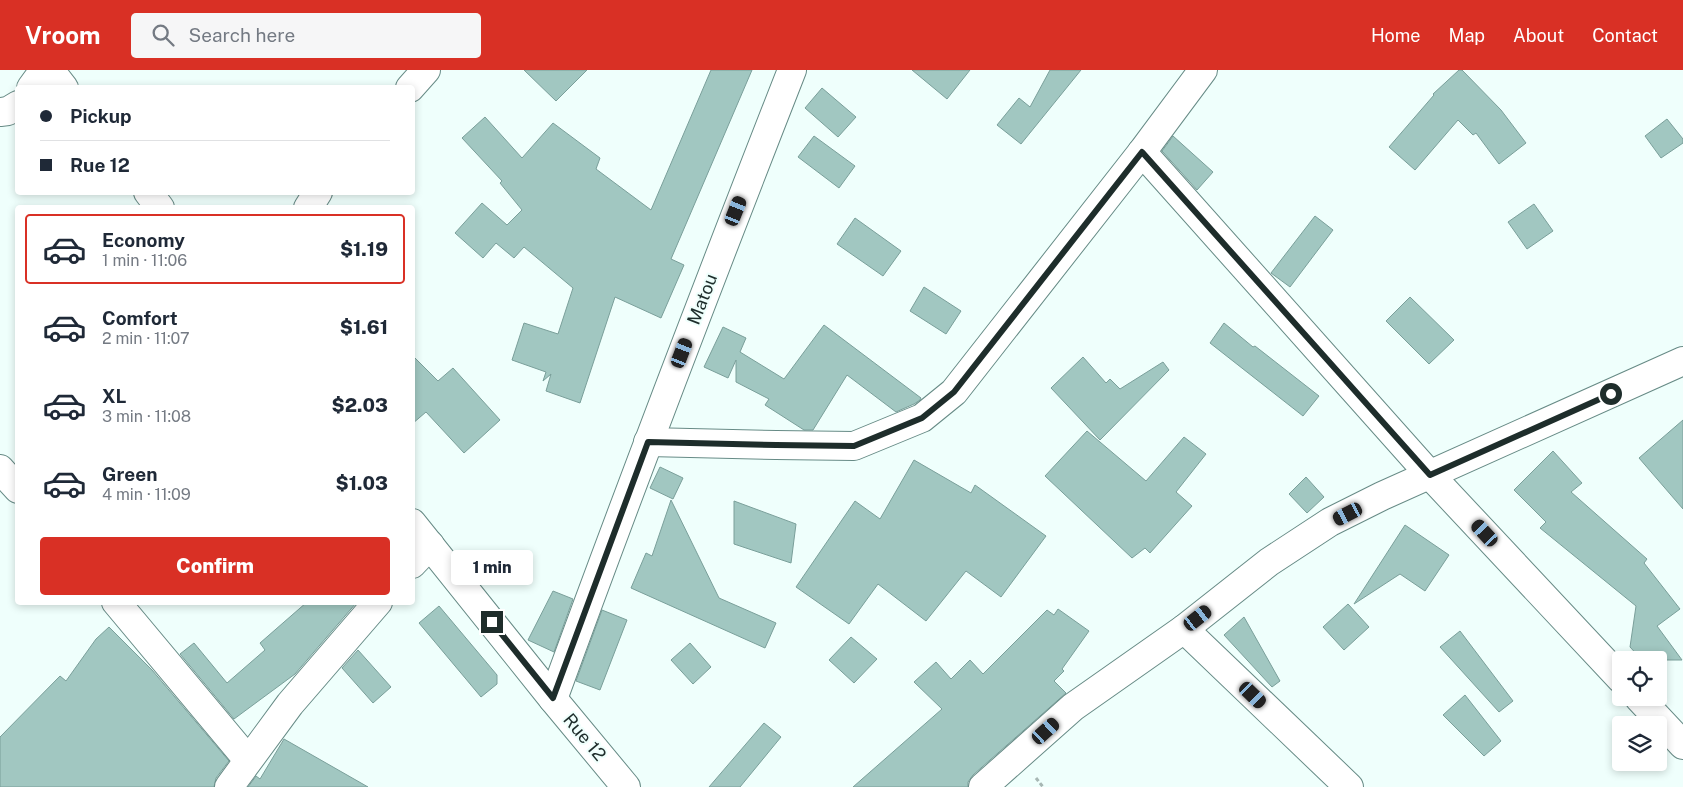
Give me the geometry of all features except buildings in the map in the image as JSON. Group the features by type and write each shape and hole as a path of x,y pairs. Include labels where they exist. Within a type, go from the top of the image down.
{"street":[{"path":"33,85 44,70"},
{"path":"50,70 62,85"},
{"path":"413,85 426,70"},
{"name":"Matou","path":"553,698 648,442 792,70"},
{"path":"648,442 854,446 922,418 954,392 1142,152 1203,70"},
{"path":"0,112 8,111 15,107"},
{"path":"1142,152 1430,475 1612,669"},
{"path":"983,787 1072,706 1184,629 1269,562 1330,522 1382,496 1683,361"},
{"path":"0,469 15,485"},
{"name":"Rue 12","path":"415,534 421,555 553,698 626,787"},
{"path":"119,605 248,760"},
{"path":"229,787 290,704 375,605"},
{"path":"1184,629 1349,787"},
{"path":"1647,706 1683,744"}],"route":[{"path":"492,622 553,698 648,442 854,446 922,418 954,392 1142,152 1430,475 1611,394"}]}
